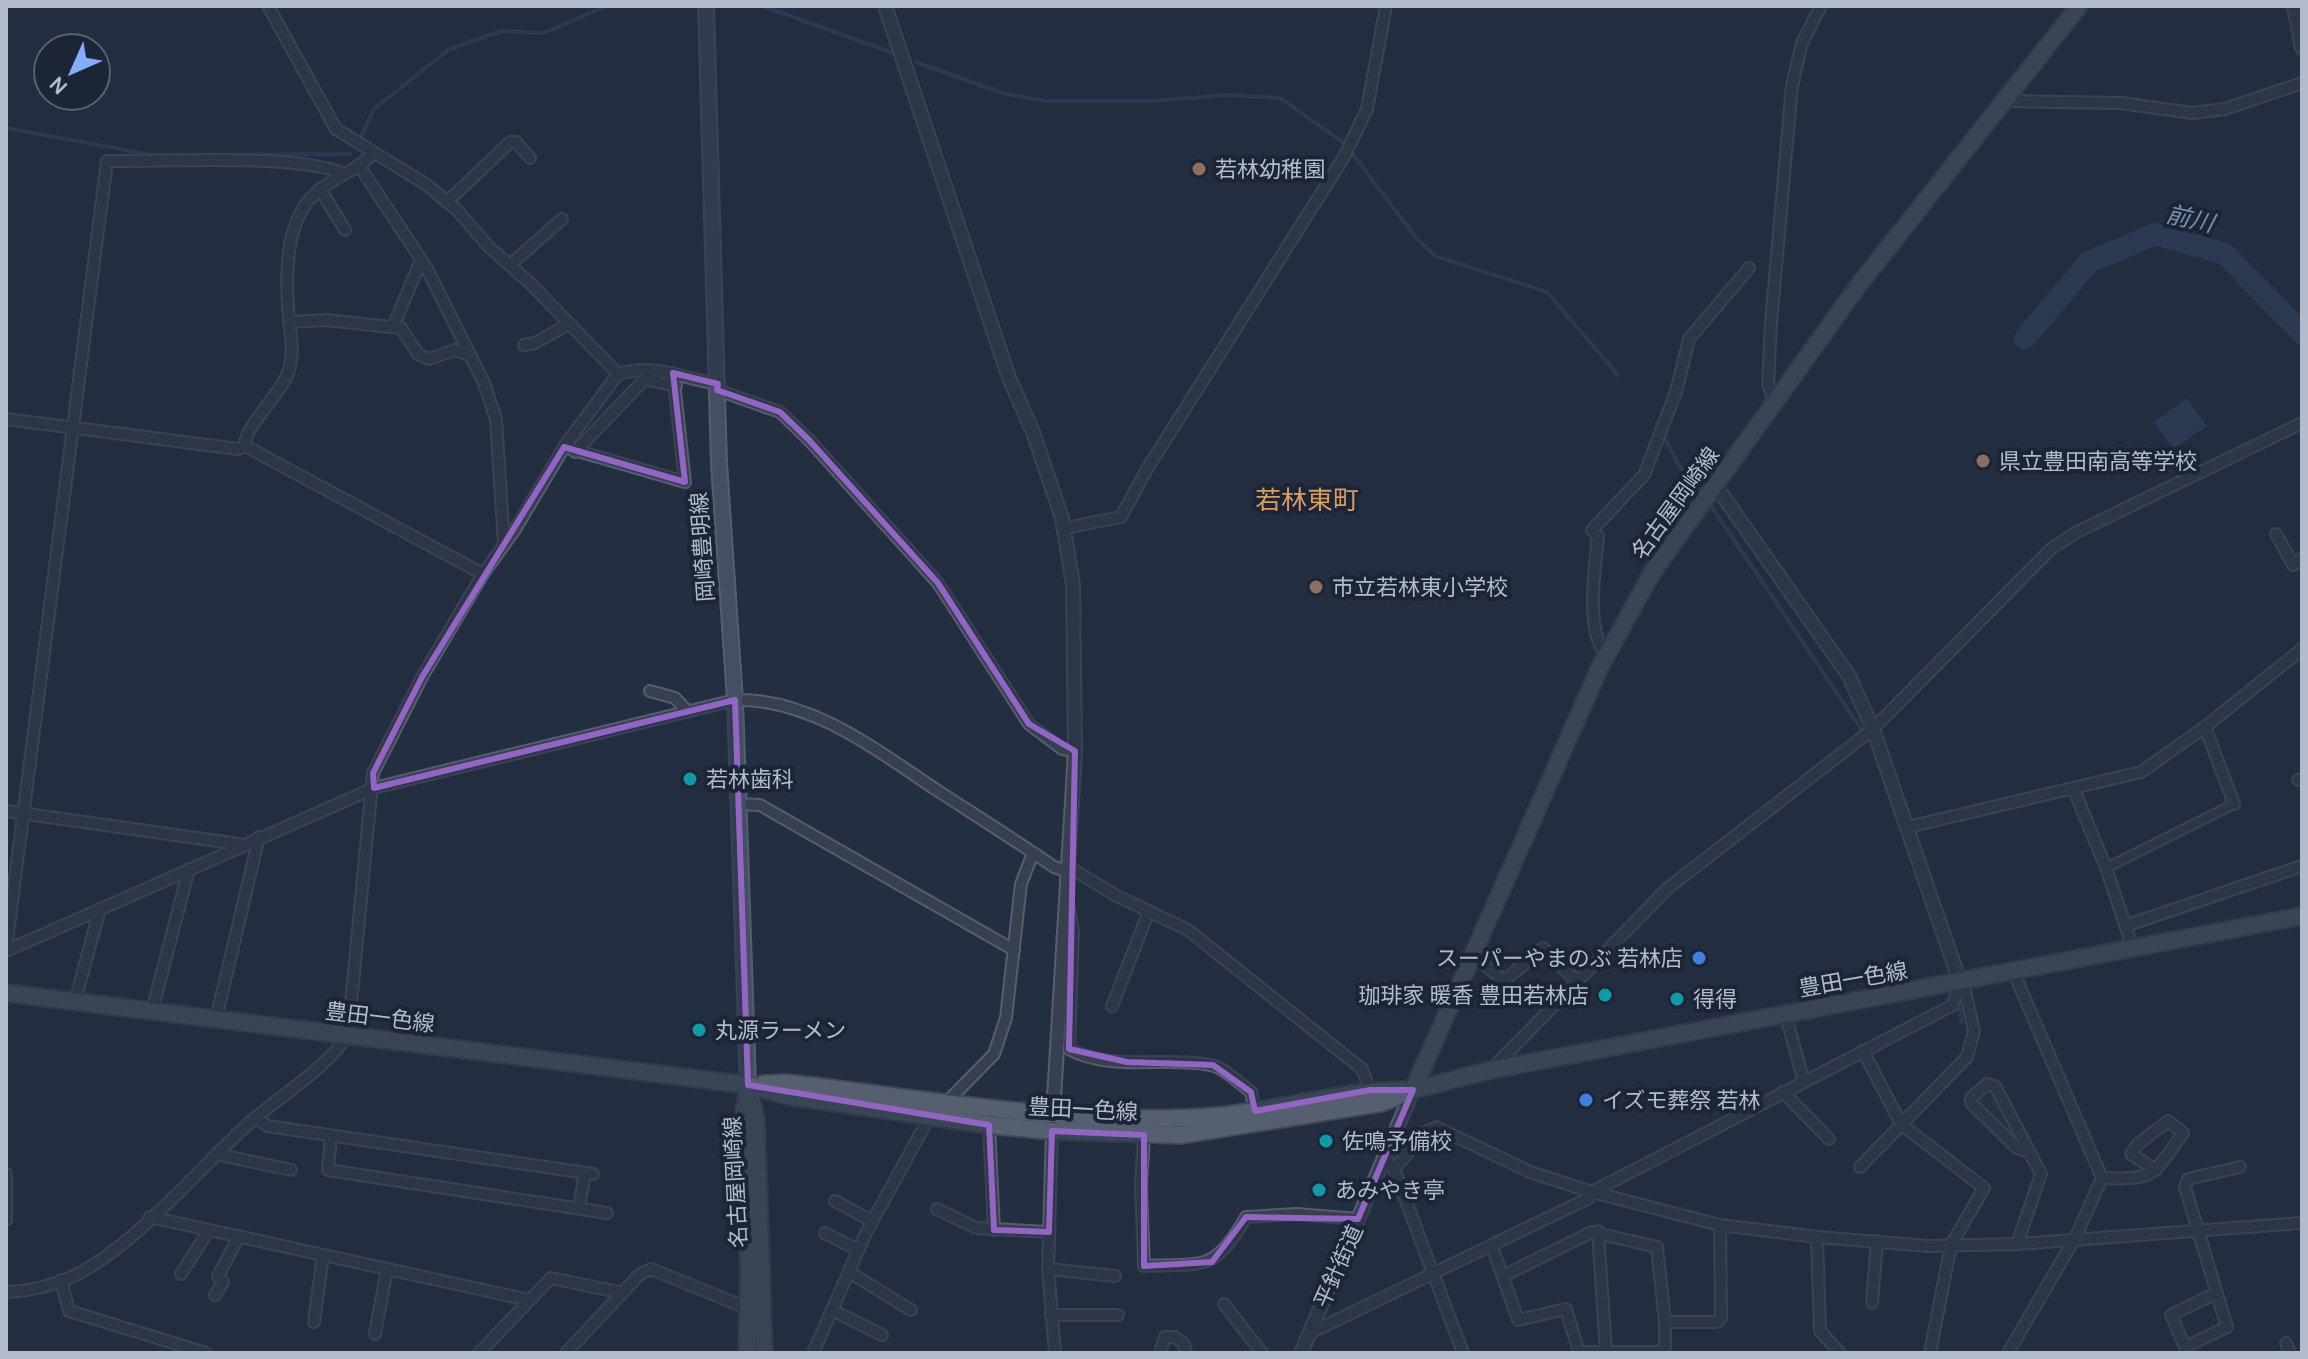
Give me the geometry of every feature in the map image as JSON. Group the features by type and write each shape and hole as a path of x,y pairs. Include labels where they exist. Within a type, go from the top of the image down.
{"main road":[{"name":"岡崎豊明線","path":"706,6 717,387 735,700 748,1085"},
{"name":"名古屋岡崎線","path":"1413,1090 1606,654 1652,573 1774,400 1908,220 2079,6"},
{"name":"豊田一色線","path":"748,1085 786,1083 946,1103 1053,1124 1144,1135 1181,1135 1381,1103 1413,1090 1491,1070 2302,916"},
{"name":"豊田一色線","path":"6,993 748,1085 787,1096 989,1125 1190,1118 1255,1111 1370,1090 1413,1090"},
{"name":"名古屋岡崎線","path":"747,1353 749,1268 742,1122 748,1085"},
{"name":"名古屋岡崎線","path":"748,1085 756,1120 764,1353"}],"street":[{"path":"268,6 336,129 427,185 447,202 618,374"},
{"path":"885,6 1009,378 1033,432 1065,528 1073,584 1075,751 1053,1124 1048,1269 1055,1353"},
{"path":"1065,528 1121,517 1147,469 1344,157 1367,109 1386,6"},
{"path":"1774,400 1768,384 1770,338 1788,117 1802,43 1821,6"},
{"path":"2294,6 2302,48"},
{"path":"2004,101 2121,103 2192,113 2225,109 2302,83"},
{"path":"447,202 510,142 516,142 530,158"},
{"path":"6,419 238,449 245,446 252,426 273,401 289,370 293,353 289,322 288,254 304,207 320,189 360,167 373,154"},
{"path":"6,950 107,161 293,164 332,169 344,174"},
{"path":"360,167 421,260 470,355 496,419 504,544"},
{"path":"320,189 345,230"},
{"path":"510,265 562,219"},
{"path":"393,327 421,260"},
{"path":"1606,654 1600,647 1593,593 1598,537 1592,530 1644,475 1676,392 1689,339 1749,268"},
{"path":"289,322 326,320 401,328 418,354 429,359 455,350 470,355"},
{"path":"524,345 535,343 569,324"},
{"path":"6,1292 42,1288 92,1266 150,1217 256,1117 337,1051 348,1035 374,788 373,773 422,677 483,574 564,447 618,374 644,368 673,373 780,412 938,583 1029,724 1062,749 1075,751"},
{"path":"564,447 685,482 673,373"},
{"path":"575,452 645,379 676,386"},
{"path":"1491,1070 1668,888 1873,729 2052,548 2075,533 2302,423"},
{"path":"245,446 483,574"},
{"path":"1716,486 1840,661 1873,729 1962,982 1974,1031 1967,1057 1860,1167"},
{"path":"2276,534 2293,565 2302,558"},
{"path":"1908,827 2141,772 2205,727 2302,649"},
{"path":"650,691 675,698 687,711"},
{"path":"6,950 374,788 735,700 785,705 809,714 891,758 1054,867 1069,870 1188,930 1362,1069 1370,1090"},
{"path":"2106,868 2234,804 2205,727"},
{"path":"2074,790 2106,868 2133,948"},
{"path":"738,804 760,805 1014,950"},
{"path":"6,811 241,845"},
{"path":"216,1019 259,837"},
{"path":"946,1103 994,1054 1006,1018 1021,884 1033,853"},
{"path":"2125,926 2302,866"},
{"path":"152,1011 189,869"},
{"path":"1067,898 1073,931 1069,1049 1081,1055 1127,1062 1213,1065 1251,1092 1255,1111"},
{"path":"75,1001 100,909"},
{"path":"1112,1006 1149,911"},
{"path":"1473,955 1504,981 1543,948 1577,982"},
{"path":"2008,1353 2075,1238 2102,1178 2013,971"},
{"path":"1308,1334 1589,1198 1592,1192 1953,1005 1962,982"},
{"path":"1785,1013 1804,1082"},
{"path":"1863,1051 1901,1124 1984,1188 1951,1245 1930,1353"},
{"path":"2017,1244 2041,1179 2030,1152 1995,1086 1987,1084 1971,1098 1971,1103 2017,1148 2030,1152"},
{"name":"平針街道","path":"1301,1353 1413,1090"},
{"path":"1783,1092 1829,1139"},
{"path":"813,1353 872,1221 930,1116"},
{"path":"256,1117 267,1126 589,1174 579,1208"},
{"path":"2102,1178 2141,1179 2156,1170 2183,1133 2168,1121 2138,1144 2131,1154 2156,1170"},
{"path":"989,1125 994,1230"},
{"path":"1394,1169 1426,1132 1436,1127 1530,1172 1592,1192 1720,1225 1817,1237 1951,1245 2017,1244 2302,1223"},
{"path":"1144,1135 1141,1186 1144,1266 1212,1262 1228,1248 1246,1217 1297,1214 1358,1219"},
{"path":"331,1136 328,1170 607,1213"},
{"path":"216,1154 291,1170"},
{"path":"1385,1158 1394,1169 1463,1353"},
{"path":"2216,1293 2171,1315 2185,1347 2227,1327 2185,1187 2188,1179 2240,1167"},
{"path":"6,1174 6,1220"},
{"path":"835,1201 872,1221"},
{"path":"937,1209 976,1228 1049,1232"},
{"path":"150,1217 529,1300"},
{"path":"1665,1322 1717,1322 1721,1318 1720,1225"},
{"path":"181,1274 209,1230"},
{"path":"1492,1246 1518,1320 1566,1309 1579,1352 1661,1351 1665,1345 1657,1247 1598,1231 1503,1276"},
{"path":"1598,1231 1606,1352"},
{"path":"825,1233 858,1250"},
{"path":"215,1295 223,1282 218,1276 239,1236"},
{"path":"1817,1237 1820,1331 1840,1353"},
{"path":"1872,1303 1877,1241"},
{"path":"314,1322 323,1255"},
{"path":"375,1334 387,1269"},
{"path":"566,1353 639,1275 651,1269 747,1308"},
{"path":"1048,1269 1115,1276"},
{"path":"849,1272 911,1310"},
{"path":"479,1353 551,1278 623,1293"},
{"path":"61,1280 69,1311 206,1353"},
{"path":"1224,1304 1257,1352"},
{"path":"832,1310 882,1335"},
{"path":"1051,1315 1118,1315"},
{"path":"1160,1353 1165,1337 1175,1337 1184,1344 1186,1353"}],"highlighted area":[{"path":"673,373 718,384 717,390 780,412 809,440 938,583 1029,724 1075,751 1069,1049 1127,1062 1213,1065 1251,1092 1255,1111 1370,1090 1413,1090 1358,1219 1246,1217 1212,1262 1144,1266 1144,1135 1052,1131 1049,1232 994,1230 989,1125 748,1085 735,700 374,788 373,773 422,677 564,447 685,482"}],"green space":[{"path":"1985,1090 1994,1092 2018,1138 1976,1103 1978,1095"}],"water":[{"path":"2187,398 2207,426 2173,449 2154,422"}],"waterway":[{"path":"362,135 374,109 448,50 501,31 544,33 606,6"},
{"path":"762,6 893,53"},
{"path":"916,62 1002,93 1046,101 1153,101 1227,95 1280,98 1344,143"},
{"path":"6,128 152,155 350,154"},
{"path":"1352,153 1417,239 1435,256 1547,292 1618,375"},
{"name":"前川","path":"2025,338 2089,262 2156,234 2225,254 2302,333"},
{"path":"1657,423 1678,464 1704,497"},
{"path":"1709,503 1876,751"},
{"path":"1957,1001 1962,1022"}],"place":[{"name":"若林幼稚園","path":"1199,169"},
{"name":"県立豊田南高等学校","path":"1983,461"},
{"name":"市立若林東小学校","path":"1316,587"},
{"name":"若林歯科","path":"690,779"},
{"name":"スーパーやまのぶ 若林店","path":"1699,958"},
{"name":"珈琲家 暖香 豊田若林店","path":"1605,995"},
{"name":"得得","path":"1677,999"},
{"name":"丸源ラーメン","path":"699,1030"},
{"name":"イズモ葬祭 若林","path":"1586,1100"},
{"name":"佐鳴予備校","path":"1326,1141"},
{"name":"あみやき亭","path":"1319,1190"}],"district":[{"name":"若林東町","path":"1307,500"}]}
